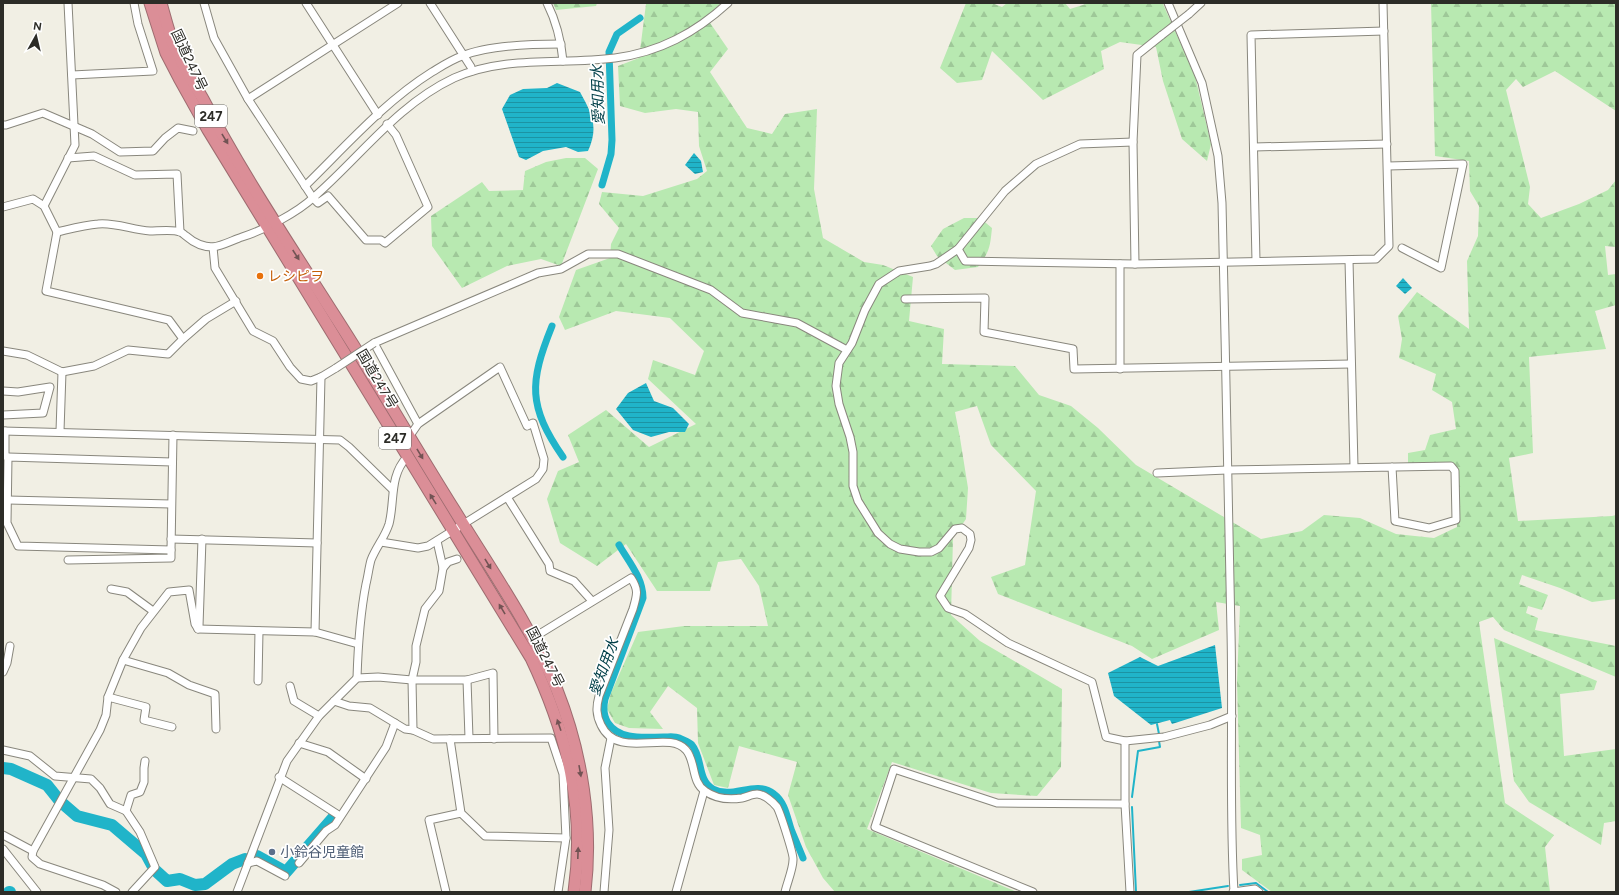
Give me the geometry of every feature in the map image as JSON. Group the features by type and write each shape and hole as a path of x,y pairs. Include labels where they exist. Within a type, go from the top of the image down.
{"highway":[{"name":"国道247号","path":"150,3 166,53 208,130 356,348 532,639 549,673 560,698 579,763 586,807 587,836 585,892"},
{"name":"国道247号","path":"161,3 174,46 271,224 407,457 531,658 548,693 563,736 577,806 577,871 574,892"}],"street":[{"path":"44,206 74,145 75,127 68,3"},
{"path":"72,76 153,71 138,24 134,3"},
{"path":"204,3 214,38 248,99 313,198 318,203 328,196 366,240 381,240 386,244 428,207 396,135 387,124"},
{"path":"306,3 378,115"},
{"path":"248,99 398,3"},
{"path":"430,3 472,71"},
{"path":"547,3 553,15 561,44 563,61"},
{"path":"57,232 99,223 147,231 180,232 195,244 213,247 255,233 313,198 387,124 407,107 434,89 456,78 472,71 503,64 602,59 638,54 670,43 690,33 709,20 728,3"},
{"path":"1168,3 1202,83 1219,162 1222,203 1232,716 1231,830 1234,892 1255,889 1259,892"},
{"path":"1135,264 1133,142 1138,55 1201,3"},
{"path":"958,249 965,261 1135,264 1376,259 1389,246 1383,3"},
{"path":"1256,261 1251,35 1384,31"},
{"path":"305,186 378,115 412,86 443,66 463,55 488,50 526,45 561,44"},
{"path":"3,125 43,113 92,134 120,152 153,151 165,138 178,128 193,131"},
{"path":"1133,142 1080,144 1036,164 1005,191 958,249 936,264 899,271 879,284 865,310 852,343 839,363 836,386 839,404 850,437 853,486 858,501 878,533 890,544 900,549 931,552 939,548 955,529 962,528 970,534 971,540 968,548 940,596 942,602 948,608 965,614 1008,643 1092,682 1106,737 1125,741 1164,736 1210,725 1232,716"},
{"path":"1254,147 1387,144"},
{"path":"68,158 94,156 135,175 177,174 180,232"},
{"path":"1388,166 1463,164 1441,268 1402,248"},
{"path":"3,207 33,199 44,206 57,232 46,291 169,320 183,339"},
{"path":"213,247 215,268 253,331 273,341 290,367 301,379 311,381 336,368 374,343 538,273 561,269 588,254 618,254 710,290 742,313 797,323 847,350"},
{"path":"1349,260 1354,467"},
{"path":"1120,264 1120,369"},
{"path":"905,299 985,298 984,332 1072,349 1074,369 1120,369 1225,365 1351,364"},
{"path":"3,351 27,355 62,372 94,366 128,350 168,354 206,319 236,301"},
{"path":"374,343 418,424"},
{"path":"381,542 418,548 428,546 536,479 543,469 544,459 532,423 527,426 500,367 418,424 409,437"},
{"path":"60,431 62,372"},
{"path":"315,632 321,377"},
{"path":"3,391 18,392 50,387 42,412 3,415"},
{"path":"172,462 8,457 5,456 4,431 60,431 340,440 392,489"},
{"path":"68,560 171,558 173,435"},
{"path":"8,457 4,469 8,500 8,523 18,546 171,550"},
{"path":"357,678 358,644 362,607 371,560 389,524 392,489 400,465 407,457"},
{"path":"1157,472 1354,467 1450,466 1456,471 1456,520 1429,528 1395,521 1392,467"},
{"path":"507,497 549,564 550,571 574,581 592,601"},
{"path":"8,500 171,504"},
{"path":"171,539 318,543"},
{"path":"198,629 202,539"},
{"path":"413,730 412,680 416,662 416,646 425,609 439,591 443,568 436,541"},
{"path":"443,568 448,562 457,559"},
{"path":"541,633 631,578 635,585 637,594 633,609 598,696 596,709 599,722 604,731 611,738 627,743 670,743 680,746 686,750 692,759 694,772 698,783 704,791 724,800 758,794 769,799 777,808 794,859 785,892"},
{"path":"111,589 127,592 154,612"},
{"path":"116,892 103,885 40,864 32,857 33,851 100,730 106,715 108,697 123,660 141,628 169,592 189,590 195,624 198,629"},
{"path":"198,629 315,632 358,644"},
{"path":"258,682 259,631"},
{"path":"3,672 7,663 10,646"},
{"path":"123,660 168,673 190,685 215,694 216,729"},
{"path":"237,892 279,777 287,760 319,716 357,678 378,677 412,680 467,680 493,673 494,739"},
{"path":"467,680 469,738"},
{"path":"290,686 294,701 319,716"},
{"path":"108,697 146,706 144,720 172,727"},
{"path":"334,700 349,706 370,708 405,730 413,730 433,739 551,738 563,774 566,838 558,892"},
{"path":"299,863 326,831 335,825 386,747 395,724"},
{"path":"604,892 609,830 605,768 611,738"},
{"path":"450,739 461,813 485,836 566,838"},
{"path":"1125,741 1125,804 1130,892"},
{"path":"299,743 328,752 366,779"},
{"path":"3,750 30,756 54,776 90,779 100,788 110,804 126,811 140,832 156,867 132,892"},
{"path":"126,811 130,795 140,792 144,782 145,761"},
{"path":"1033,892 875,827 894,768 997,803 1125,804"},
{"path":"279,777 340,816"},
{"path":"676,892 704,791"},
{"path":"446,892 429,820 461,813"},
{"path":"3,835 33,851"},
{"path":"3,848 37,892"},
{"path":"248,863 257,861 285,876"}],"green space":[{"path":"553,3 597,3 596,6 556,10"},
{"path":"643,3 721,3 706,17 728,49 710,72 747,128 772,134 785,114 817,109 814,189 823,238 864,262 883,265 913,277 909,321 944,329 942,364 1015,366 1039,395 1071,406 1098,428 1136,465 1261,539 1302,531 1324,515 1360,518 1396,534 1434,538 1457,527 1456,465 1408,463 1408,453 1425,450 1430,435 1456,429 1452,402 1432,390 1436,374 1399,358 1402,339 1398,316 1417,292 1469,329 1467,261 1478,236 1479,206 1470,191 1469,161 1435,156 1431,3 1616,3 1616,111 1555,71 1523,87 1516,79 1506,90 1530,187 1528,204 1541,218 1579,204 1608,190 1616,180 1616,247 1605,246 1608,275 1616,274 1616,305 1595,311 1606,349 1529,357 1533,453 1509,458 1518,521 1616,515 1616,599 1592,602 1560,588 1522,575 1519,584 1548,595 1542,610 1528,606 1526,613 1538,618 1535,630 1616,646 1616,677 1504,630 1493,617 1479,622 1505,803 1554,835 1545,847 1550,892 1272,892 1242,870 1242,859 1262,855 1260,835 1241,828 1237,682 1240,606 1216,602 1219,630 1152,659 1132,646 998,594 991,577 1025,565 1036,491 991,445 977,406 955,412 968,488 966,519 953,538 951,615 980,641 1062,689 1061,767 1037,796 991,793 892,762 867,829 1017,892 835,892 823,878 806,847 788,795 797,762 739,746 728,788 714,785 698,743 697,708 668,686 650,712 663,729 629,728 615,723 607,709 611,693 638,632 684,626 768,626 759,586 741,559 718,562 710,591 657,591 626,544 597,566 560,543 547,499 558,471 579,462 568,435 606,410 649,447 696,424 648,379 653,360 695,375 704,351 670,318 616,311 565,330 559,317 576,270 610,258 611,244 619,228 599,204 602,192 643,196 697,179 707,171 699,146 698,112 676,109 645,113 620,106 618,66 639,58 646,4"},
{"path":"966,3 992,3 1002,7 1007,3 1065,3 1070,9 1089,3 1166,3 1163,4 1195,76 1211,144 1207,161 1182,139 1163,81 1156,47 1120,42 1101,51 1104,69 1043,100 992,51 982,80 957,83 940,68"},
{"path":"566,158 585,158 598,169 561,266 541,259 507,266 462,288 432,246 431,216 482,182 489,191 523,190 525,171 546,162"},
{"path":"964,218 980,218 992,228 991,240 989,249 978,267 955,270 937,256 931,246 943,229"},
{"path":"1494,638 1597,681 1594,690 1560,694 1564,756 1616,749 1616,821 1604,823 1601,845 1529,802 1514,781"}],"water":[{"path":"557,83 580,92 588,107 593,121 593,135 588,151 578,152 566,147 543,151 526,160 519,157 502,109 510,95 523,89 547,88"},
{"path":"694,153 701,161 703,172 695,174 685,165"},
{"path":"1403,278 1412,288 1405,294 1396,286"},
{"path":"646,383 654,401 673,408 689,424 685,432 669,432 651,437 633,430 616,409 628,393"},
{"path":"1215,645 1222,708 1172,724 1170,720 1151,725 1114,696 1108,673 1140,657 1158,666"}],"waterway":[{"name":"愛知用水","path":"602,185 611,154 612,140 609,52 617,34 640,18"},
{"name":"愛知用水","path":"552,326 539,363 536,379 536,394 538,408 543,423 563,457"},
{"name":"愛知用水","path":"619,545 638,577 641,584 643,598 605,699 604,711 608,723 619,733 633,737 676,737 690,743 698,756 702,775 708,785 713,789 721,792 728,792 759,788 774,794 783,805 803,858"},
{"path":"1157,724 1159,734"},
{"path":"1132,797 1138,751 1160,747 1159,741"},
{"path":"3,768 11,769 47,785 59,800"},
{"path":"62,803 77,816 112,825 146,854 152,865"},
{"path":"1132,807 1136,892"},
{"path":"254,858 257,856 286,872 333,818"},
{"path":"156,871 167,881 180,879 195,885 205,884 232,864 245,859"},
{"path":"1240,885 1256,883 1268,892"},
{"path":"1189,892 1228,886"}],"place":[{"name":"レシピヲ","path":"260,276"},
{"name":"小鈴谷児童館","path":"272,852"}]}
